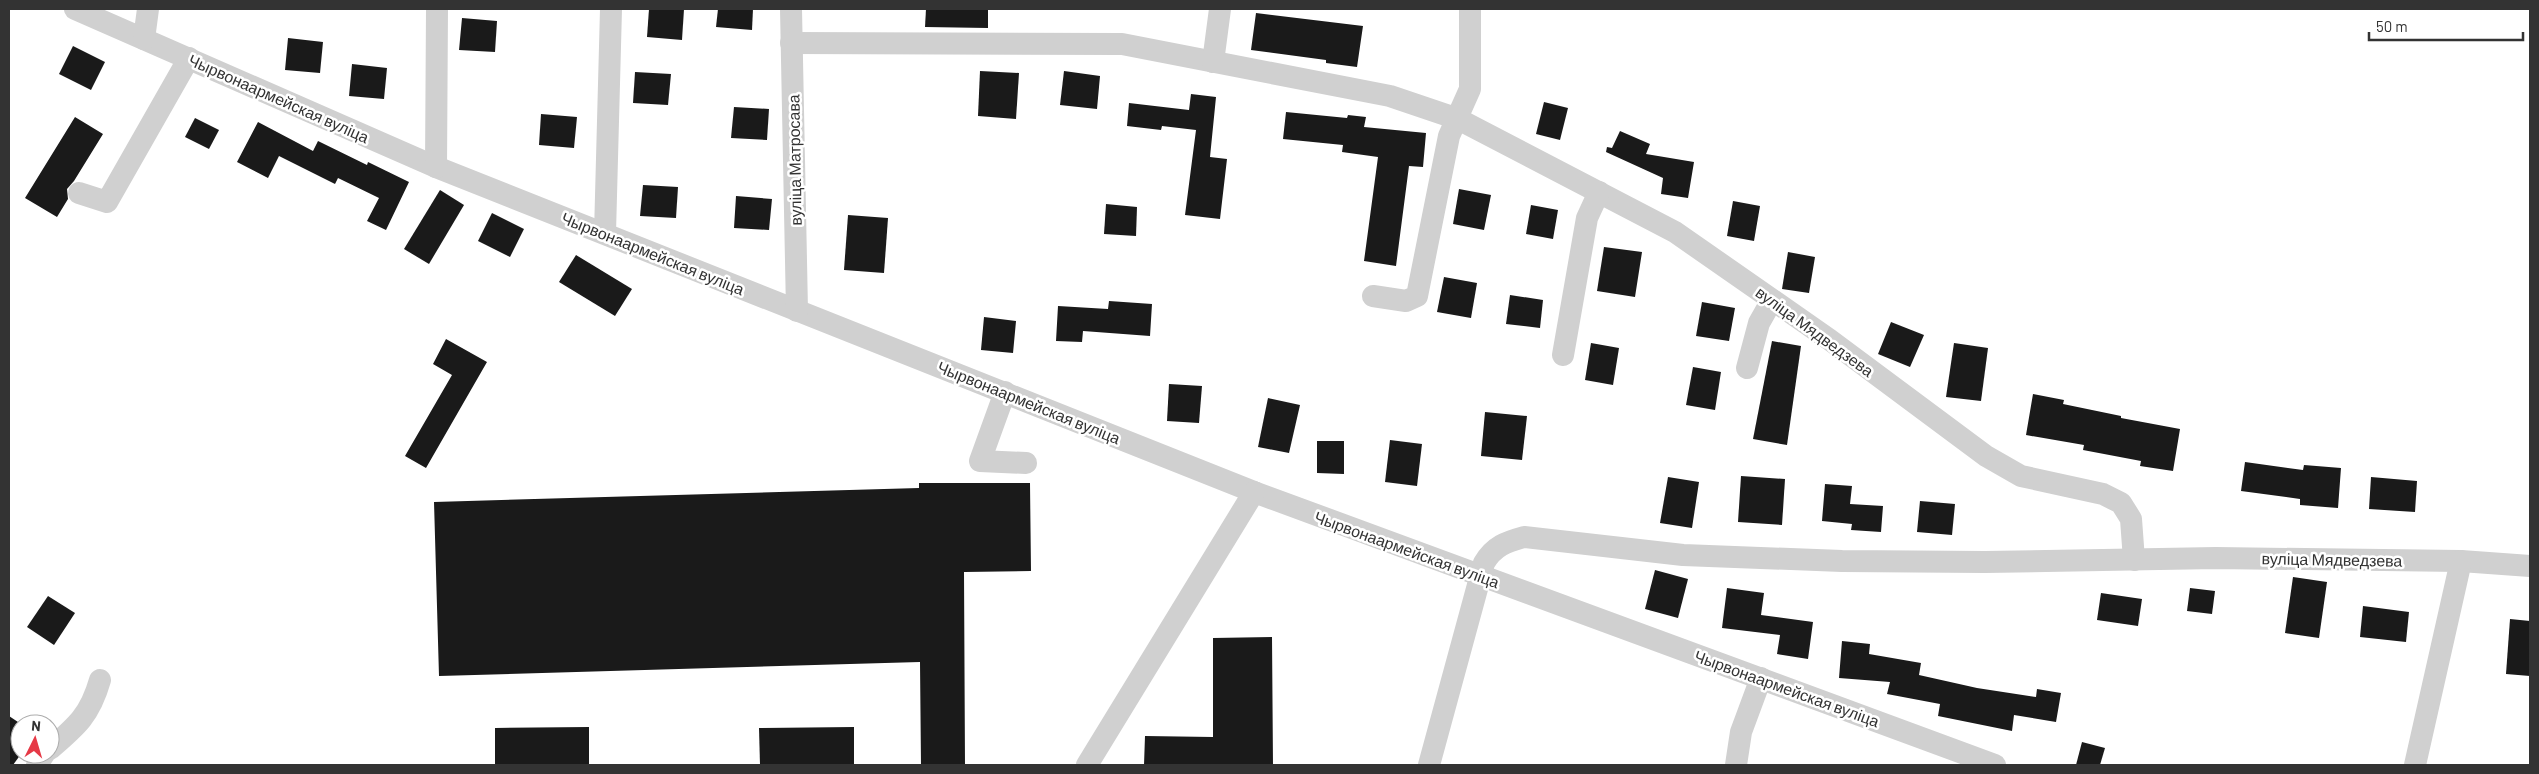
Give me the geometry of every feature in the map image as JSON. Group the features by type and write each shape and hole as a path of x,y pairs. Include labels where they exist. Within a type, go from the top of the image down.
{"street":[{"name":"Чырвонаармейская вуліца","path":"75,9 436,167 1254,492 1995,765"},
{"path":"144,38 148,9"},
{"path":"436,167 437,9"},
{"path":"605,234 611,9"},
{"name":"вуліца Матросава","path":"791,9 798,311"},
{"path":"1213,62 1220,9"},
{"path":"1374,296 1406,301 1417,296 1449,136 1470,89 1470,9"},
{"name":"вуліца Мядведзева","path":"791,43 1122,44 1390,96 1458,119 1675,232 1772,300 1986,456 2021,476 2103,494 2121,503 2131,519 2134,560"},
{"path":"79,193 107,202 189,58"},
{"path":"1563,355 1587,218 1599,192"},
{"path":"1747,368 1760,324 1772,300"},
{"path":"1004,392 980,462 1026,463"},
{"path":"1087,765 1254,492"},
{"name":"вуліца Мядведзева","path":"1429,765 1479,575 1492,550 1504,543 1524,537 1693,556 1985,562 2216,558 2461,561 2530,566"},
{"path":"2415,765 2461,561"},
{"path":"1736,765 1741,732 1761,678"},
{"path":"60,741 80,724 94,699 100,680"}],"building":[{"path":"649,9 684,9 682,40 647,37"},
{"path":"718,9 753,9 752,30 716,27"},
{"path":"926,9 988,9 988,28 925,27"},
{"path":"1256,13 1363,26 1357,67 1326,63 1326,60 1251,50"},
{"path":"462,18 497,21 495,52 459,50"},
{"path":"288,38 323,42 320,73 285,70"},
{"path":"73,46 105,62 91,90 59,74"},
{"path":"352,64 387,68 384,99 349,96"},
{"path":"980,71 1019,73 1016,119 978,116"},
{"path":"1064,71 1100,76 1097,109 1060,105"},
{"path":"635,72 671,74 668,105 633,103"},
{"path":"1191,94 1216,97 1210,157 1227,159 1220,219 1185,215 1196,130 1162,126 1161,130 1127,126 1129,103 1189,110"},
{"path":"1544,102 1568,108 1560,140 1536,134"},
{"path":"734,107 769,109 767,140 731,138"},
{"path":"1286,112 1347,118 1348,115 1366,117 1364,127 1426,133 1423,167 1409,166 1396,266 1364,261 1378,157 1342,152 1343,145 1283,139"},
{"path":"541,114 577,117 574,148 539,145"},
{"path":"75,117 103,134 67,189 68,199 57,217 25,198"},
{"path":"195,118 219,130 209,149 185,137"},
{"path":"258,122 313,151 318,141 367,165 368,162 409,182 386,230 367,221 379,198 338,178 335,184 279,156 268,178 237,162"},
{"path":"1620,131 1650,144 1646,154 1694,162 1688,198 1661,194 1663,178 1606,152 1607,147 1612,148"},
{"path":"643,185 678,187 676,218 640,216"},
{"path":"1459,189 1491,195 1484,230 1453,224"},
{"path":"440,190 464,205 429,264 404,249"},
{"path":"736,196 772,199 769,230 734,228"},
{"path":"1733,201 1760,206 1754,241 1727,236"},
{"path":"1106,204 1137,207 1136,236 1104,234"},
{"path":"1531,205 1558,210 1553,239 1526,234"},
{"path":"492,213 524,229 510,257 478,241"},
{"path":"848,215 888,218 884,273 844,270"},
{"path":"1604,247 1642,252 1635,297 1597,291"},
{"path":"1788,252 1815,257 1809,293 1782,289"},
{"path":"576,255 632,289 615,316 559,282"},
{"path":"1444,277 1477,283 1471,318 1437,312"},
{"path":"1510,295 1543,300 1540,328 1506,324"},
{"path":"1109,301 1152,304 1150,336 1083,331 1082,342 1056,341 1058,306 1108,309"},
{"path":"1702,302 1735,308 1729,341 1696,336"},
{"path":"984,317 1016,321 1013,353 981,350"},
{"path":"1891,322 1924,335 1910,367 1878,354"},
{"path":"446,339 487,362 426,468 405,456 452,375 433,364"},
{"path":"1772,341 1801,346 1787,445 1753,439"},
{"path":"1591,343 1619,348 1613,385 1585,380"},
{"path":"1954,343 1988,348 1981,401 1946,397"},
{"path":"1693,367 1721,372 1715,410 1686,405"},
{"path":"1169,384 1202,386 1199,423 1167,421"},
{"path":"2033,394 2064,400 2063,404 2121,416 2121,418 2180,429 2173,471 2140,466 2141,461 2083,450 2084,445 2026,435"},
{"path":"1268,398 1300,405 1289,453 1258,447"},
{"path":"1485,412 1527,416 1522,460 1481,456"},
{"path":"1390,440 1422,444 1417,486 1385,482"},
{"path":"1317,441 1344,441 1344,474 1317,473"},
{"path":"2245,462 2303,470 2304,465 2341,468 2338,508 2300,505 2300,499 2241,491"},
{"path":"1741,476 1785,479 1782,525 1738,522"},
{"path":"1668,477 1699,482 1692,528 1660,523"},
{"path":"2371,477 2417,481 2415,512 2369,509"},
{"path":"919,483 1030,483 1031,571 964,572 965,765 921,765 920,662 439,676 434,502 919,488"},
{"path":"1825,484 1852,486 1850,504 1883,506 1881,532 1851,530 1852,524 1822,521"},
{"path":"1920,501 1955,504 1952,535 1917,532"},
{"path":"1655,570 1688,579 1678,618 1645,609"},
{"path":"2293,577 2327,582 2319,638 2285,633"},
{"path":"1727,588 1764,593 1761,615 1813,622 1808,659 1777,654 1780,635 1722,628"},
{"path":"2190,588 2215,591 2212,614 2187,611"},
{"path":"2101,593 2142,599 2138,626 2097,620"},
{"path":"48,596 75,613 54,645 27,627"},
{"path":"2363,606 2409,612 2406,642 2360,637"},
{"path":"2510,619 2530,621 2530,676 2506,674"},
{"path":"1272,637 1273,765 1144,765 1145,736 1213,737 1213,638"},
{"path":"1842,641 1870,644 1869,654 1921,663 1919,675 1977,688 2036,697 2037,689 2061,693 2056,722 2014,715 2012,731 1938,716 1940,704 1887,694 1890,682 1839,678"},
{"path":"9,716 10,764 14,764 9,765"},
{"path":"589,727 589,765 495,765 495,728"},
{"path":"854,727 854,765 760,765 759,728"},
{"path":"2082,742 2105,748 2100,765 2076,765"}]}
